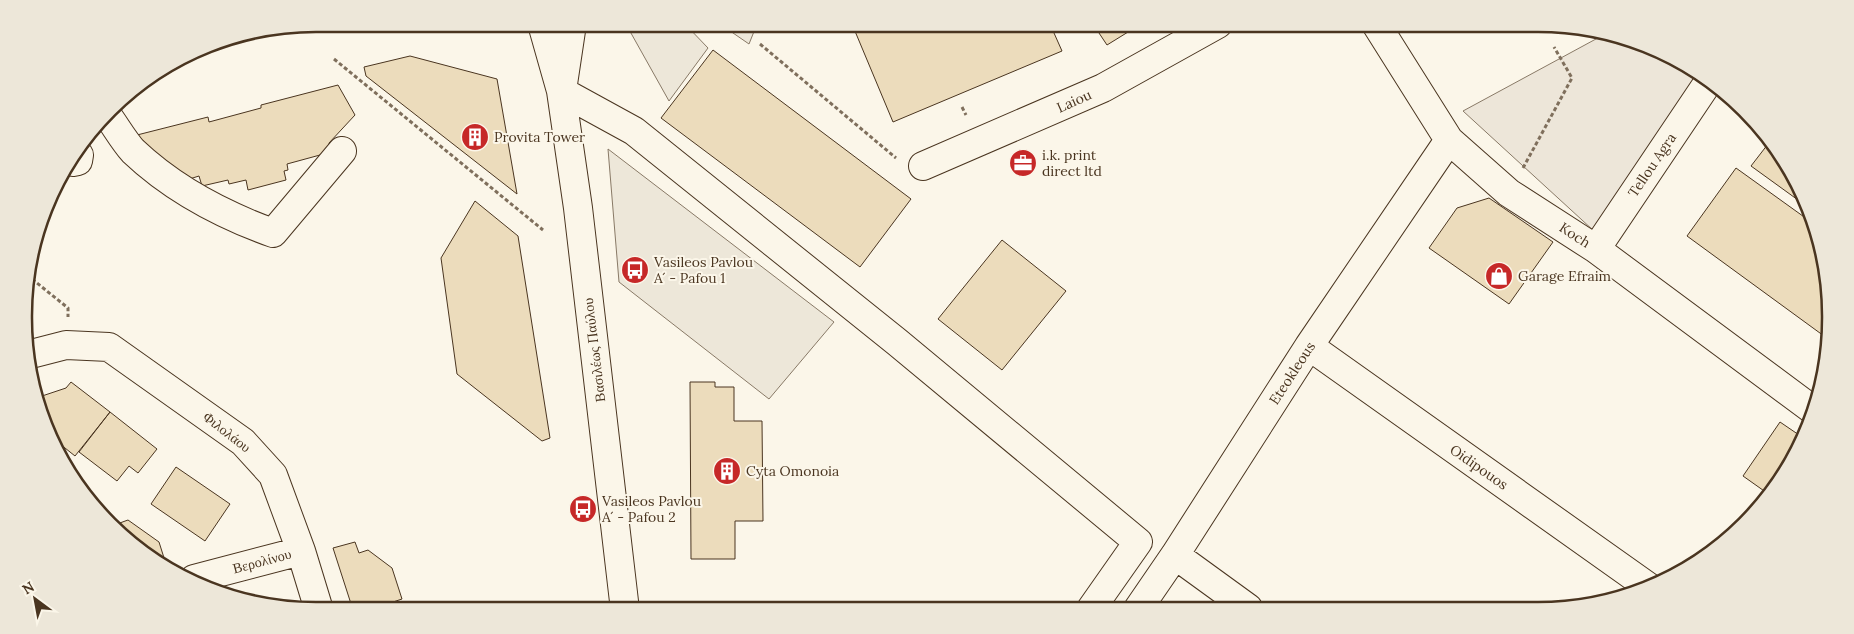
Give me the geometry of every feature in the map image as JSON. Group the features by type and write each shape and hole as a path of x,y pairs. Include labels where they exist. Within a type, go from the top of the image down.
{"street":[{"name":"Βασιλέως Παύλου","path":"545,33 561,91 578,208 624,601"},
{"name":"Βασιλέως Παύλου","path":"561,91 571,33"},
{"name":"Laiou","path":"923,166 1103,88 1202,33"},
{"name":"Koch","path":"1382,33 1449,140 1510,193 1596,249 1807,405"},
{"name":"Tellou Agra","path":"1596,249 1705,87"},
{"path":"561,91 634,131 889,336 1138,542 1097,601"},
{"path":"111,121 132,150 160,175 194,196 250,225 273,233 342,151"},
{"name":"Eteokleous","path":"1144,601 1176,555 1309,346 1449,140"},
{"path":"35,353 66,345"},
{"name":"Φιλολάου","path":"66,345 109,347 243,442 273,475 301,551 316,601"},
{"name":"Oidipouos","path":"1309,346 1641,582"},
{"name":"Βερολίνου","path":"202,577 301,551"},
{"path":"1176,555 1238,601"}],"path":[{"path":"760,44 898,159 923,166"},
{"path":"1510,193 1572,78 1554,47"},
{"path":"334,59 543,230"},
{"path":"35,281 68,308 66,345"}],"shaded area":[{"path":"631,33 694,33 708,48 669,101"},
{"path":"733,33 753,33 749,44"},
{"path":"1596,39 1646,54 1695,80 1594,231 1463,111"},
{"path":"608,149 834,322 769,399 619,282"}],"building":[{"path":"856,33 1054,33 1062,51 893,122"},
{"path":"1099,33 1126,33 1107,45"},
{"path":"713,50 911,199 860,267 661,118"},
{"name":"Provita Tower","path":"410,56 497,79 517,194 366,76 364,67"},
{"path":"338,85 355,115 329,143 331,152 287,164 288,170 284,171 286,180 248,190 246,180 229,184 228,180 202,186 199,176 183,181 140,146 137,135 208,117 209,122 261,108 261,105"},
{"path":"1765,147 1795,198 1751,166"},
{"path":"1736,168 1803,216 1812,243 1819,280 1822,317 1821,334 1687,236"},
{"name":"Garage Efraim","path":"1489,198 1553,242 1509,304 1429,248 1457,208"},
{"path":"475,201 518,236 550,438 542,441 457,374 441,258"},
{"path":"1002,240 1066,291 1002,370 938,319"},
{"path":"71,382 110,412 75,456 62,443 44,395 66,388"},
{"name":"Cyta Omonoia","path":"690,382 715,382 715,387 734,387 734,421 762,421 763,521 735,521 735,559 691,559"},
{"path":"110,412 157,449 138,473 129,466 117,481 79,452"},
{"path":"1780,422 1797,433 1774,475 1763,490 1743,476"},
{"path":"176,467 230,504 205,541 151,504"},
{"path":"128,520 159,542 164,557 144,543 121,523"},
{"path":"355,542 359,553 368,550 392,568 402,599 396,601 350,601 333,548"}],"place":[{"name":"Provita Tower","path":"475,137"},
{"name":"i.k. print direct ltd","path":"1023,163"},
{"name":"Vasileos Pavlou A´ - Pafou 1","path":"635,270"},
{"name":"Garage Efraim","path":"1499,276"},
{"name":"Cyta Omonoia","path":"727,471"},
{"name":"Vasileos Pavlou A´ - Pafou 2","path":"583,509"}]}
